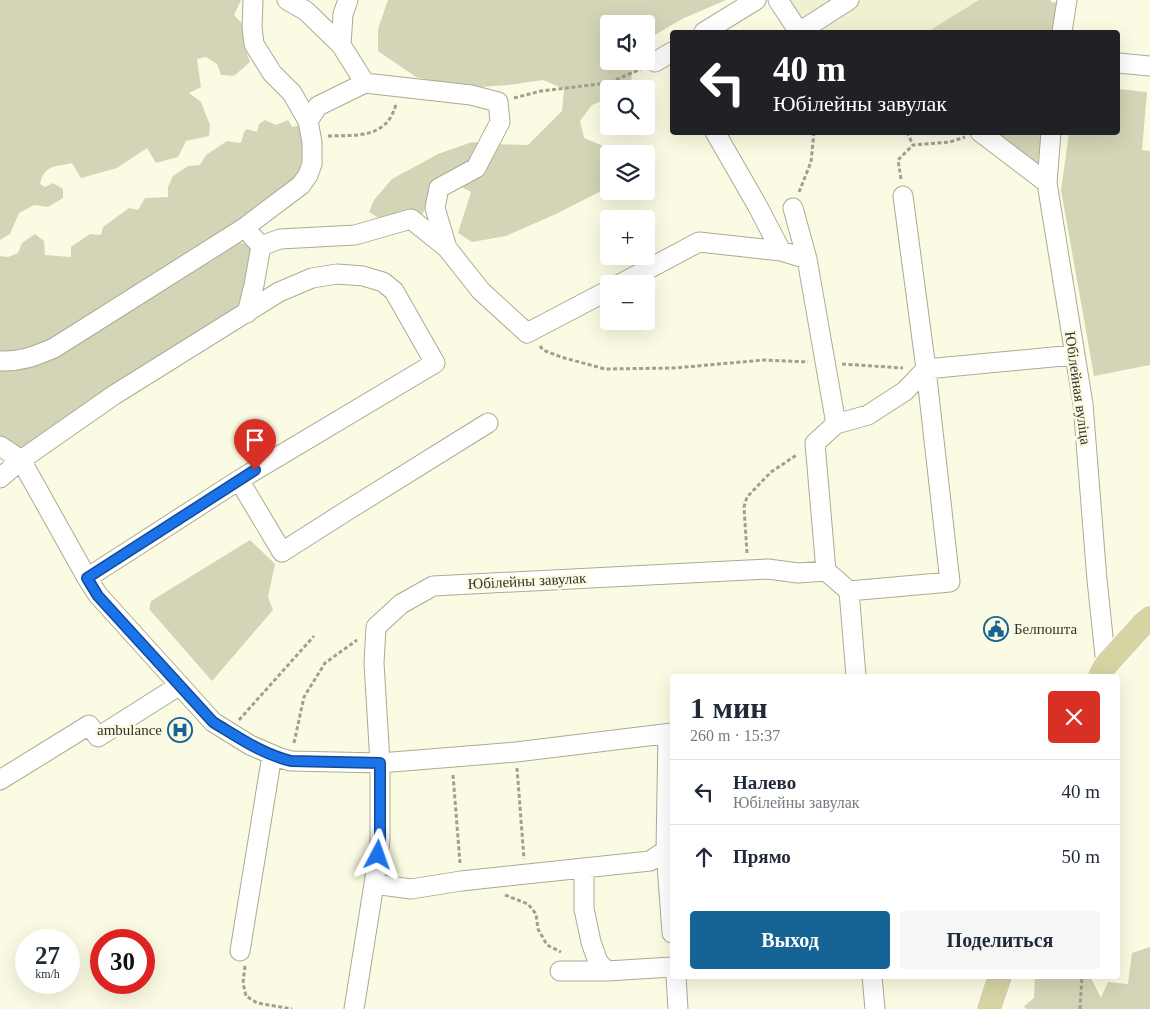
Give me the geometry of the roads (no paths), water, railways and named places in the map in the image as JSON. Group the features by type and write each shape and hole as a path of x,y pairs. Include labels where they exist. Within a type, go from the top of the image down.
{"main road":[{"path":"1103,670 1150,618"},
{"path":"989,1009 999,979"}],"street":[{"path":"0,361 10,362 30,359 54,348 244,228 301,185 308,175 312,164 312,142 308,122 292,93 272,73 254,44 252,27 253,0"},
{"path":"287,0 306,10 341,45 365,83"},
{"path":"341,45 344,14 348,0"},
{"path":"707,30 756,0"},
{"path":"778,0 798,30"},
{"path":"802,30 849,0"},
{"path":"1062,30 1067,0"},
{"path":"655,62 670,53"},
{"path":"1120,63 1150,66"},
{"path":"308,122 318,106 365,83 471,95 498,102 500,122 476,168 438,188 436,208 447,248"},
{"path":"717,135 781,251"},
{"path":"983,135 1047,183"},
{"name":"Юбілейная вуліца","path":"1051,135 1047,183 1083,404 1103,670"},
{"path":"849,591 950,582 926,369 903,196"},
{"path":"793,208 807,259 836,424"},
{"path":"261,246 280,239 355,235 411,219 447,248 481,291 527,333 600,295"},
{"path":"244,228 261,246"},
{"path":"637,275 698,242 781,251 807,259"},
{"path":"247,313 261,246"},
{"path":"0,478 20,460 114,395 279,292 312,278 338,274 363,276 383,282 394,291 435,363 239,480 87,578"},
{"path":"856,674 849,591 826,571 815,443 836,424 868,415 905,391 926,369 1074,355"},
{"path":"239,480 282,552 488,424"},
{"path":"0,446 20,460 98,596 213,722 250,745 272,755 291,761 380,763 516,752 670,734 670,877"},
{"name":"Юбілейны завулак","path":"380,763 374,663 376,627 402,604 433,586 768,569 798,573 826,571"},
{"path":"0,780 89,725 98,737 180,685"},
{"path":"240,952 272,755"},
{"path":"354,1009 380,840 380,763"},
{"path":"374,884 411,889 461,881 650,860 669,849"},
{"path":"584,868 584,909 591,942 598,962 607,971"},
{"path":"561,962 607,971 670,967"},
{"path":"676,979 678,1009"},
{"path":"872,979 875,1009"}],"place":[{"name":"Белпошта","path":"996,629"},
{"name":"ambulance","path":"180,730"}]}
